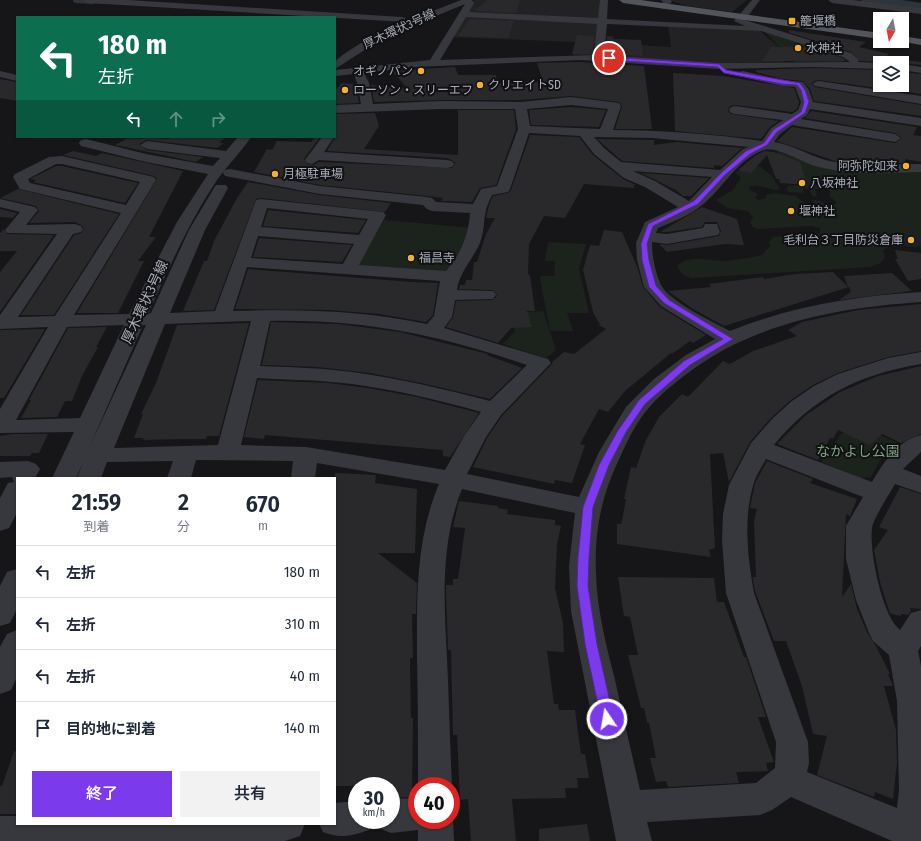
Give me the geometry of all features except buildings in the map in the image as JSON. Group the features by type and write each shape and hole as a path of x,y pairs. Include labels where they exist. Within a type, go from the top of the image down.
{"main road":[{"path":"623,0 664,3 742,17 873,35"},
{"path":"909,40 921,42"}],"street":[{"path":"88,0 402,20"},
{"name":"厚木環状3号線","path":"336,55 358,41 402,20 455,0"},
{"path":"599,58 604,0"},
{"path":"756,0 740,21 847,55 858,65"},
{"path":"832,0 921,11"},
{"path":"432,63 449,23 463,14 470,3 467,1"},
{"name":"厚木環状3号線","path":"336,65 352,52 412,21 467,1"},
{"path":"463,14 762,28"},
{"path":"412,21 449,23"},
{"path":"336,73 432,63 483,60 599,58 719,66 828,64 873,66"},
{"path":"819,84 823,83 830,69 828,64"},
{"path":"719,66 724,72 782,83 819,84 921,100"},
{"path":"909,68 921,70"},
{"path":"356,70 361,75 364,84 368,108"},
{"path":"0,74 16,78"},
{"path":"729,339 667,302 653,287 645,260 644,244 651,225 696,203 723,174 748,152 768,142 775,131 803,112 806,105 806,97 799,84"},
{"path":"336,109 440,106 522,106 571,100 615,106 605,133"},
{"path":"806,105 921,122"},
{"path":"432,330 443,316 448,286 471,244 477,228 478,209 486,192 503,189 524,129 522,106"},
{"path":"735,110 793,120 866,138 895,138"},
{"path":"524,129 585,133 672,135 786,149 818,162 835,166 876,169 921,168"},
{"path":"585,133 585,135 599,151 629,175 650,184 689,207"},
{"name":"厚木環状3号線","path":"89,477 197,230 214,199 228,155 244,138"},
{"name":"厚木環状3号線","path":"64,477 136,319 190,208 257,138"},
{"path":"330,138 313,158 396,164 447,164"},
{"path":"86,143 146,158 320,190 427,201 432,206 478,209"},
{"path":"147,145 170,145 228,155"},
{"path":"88,425 1,427 61,321 122,224 148,180 62,160 54,160 20,177 25,186 122,224"},
{"path":"618,166 723,174"},
{"path":"222,317 260,203 378,215 348,269"},
{"path":"0,204 30,210 13,230 72,229 2,323"},
{"path":"251,231 364,240"},
{"path":"647,237 667,239 696,233 713,233"},
{"path":"241,262 348,269 448,286 486,295"},
{"path":"634,841 591,644 583,586 583,557 588,507 604,465 622,432 642,402 687,363 729,339 768,323 800,314 855,303 921,297"},
{"path":"2,323 262,316 359,318 432,330 472,340 541,363 516,384 493,408 461,458 442,509 434,551 430,590 435,777"},
{"path":"228,452 262,316"},
{"path":"627,807 760,798 779,789 788,780 793,755 792,742 740,593 736,576 734,542 737,505 741,486 759,448 799,406 824,389 885,365 921,358"},
{"path":"249,372 331,376 384,383 450,396 493,408"},
{"path":"788,780 911,836 916,790 913,701 903,650 883,633 870,600 859,559 859,526 894,464 921,442"},
{"path":"759,448 883,483 921,485"},
{"path":"74,456 228,452 306,454 453,478 588,507"},
{"path":"179,477 187,453"},
{"path":"302,477 306,454"},
{"path":"0,470 28,469 24,477"},
{"path":"0,522 16,491"},
{"path":"0,615 16,581"},
{"path":"903,650 921,621"},
{"path":"0,681 16,644"},
{"path":"336,820 348,819"},
{"path":"0,833 263,829"},
{"path":"436,829 436,841"}],"shaded area":[{"path":"601,0 599,19 467,12 473,1"},
{"path":"669,0 747,0 732,12 687,6"},
{"path":"463,15 600,22 596,55 573,55 575,42 450,37"},
{"path":"668,25 760,31 782,50 770,51 785,62 711,63 602,55 602,43 671,47"}],"green space":[{"path":"764,31 842,57 846,60 843,62 794,62"},
{"name":"堰神社","path":"778,149 813,162 921,169 921,247 888,247 883,250 885,258 881,263 870,267 691,278 682,274 677,266 687,260 700,259 725,261 753,257 762,255 770,246 769,242 773,237 820,233 820,228 811,226 757,229 752,226 750,222 753,217 748,211 727,208 716,200 733,190 741,178 735,172 759,166 772,176 780,189 773,190 762,186 749,187 750,190 758,194 755,198 760,200 766,198 766,195 775,193 795,196 809,205 814,204 812,201 814,200 822,201 824,204 836,204 837,202 830,197 830,191 825,188 815,189 817,196 813,197 809,189 803,188 803,193 789,192 787,190 788,186 805,184 777,155"},
{"path":"384,220 472,228 449,275 356,267"},
{"path":"548,242 586,244 579,269 589,313 567,313 573,331 550,331 540,279 541,276 554,276 555,261 545,261"},
{"path":"543,311 556,350 546,358 503,344 515,331 510,313"},
{"name":"なかよし公園","path":"855,423 897,443 881,459 871,477 860,478 821,462 841,434"}],"waterway":[{"path":"76,0 92,1"},
{"path":"868,0 921,7"}],"place":[{"name":"籠堰橋","path":"792,21"},
{"name":"水神社","path":"798,48"},
{"name":"オギノパン","path":"421,71"},
{"name":"クリエイトSD","path":"480,85"},
{"name":"ローソン・スリーエフ","path":"345,90"},
{"name":"阿弥陀如来","path":"906,166"},
{"name":"月極駐車場","path":"275,174"},
{"name":"八坂神社","path":"802,183"},
{"name":"堰神社","path":"791,211"},
{"name":"毛利台３丁目防災倉庫","path":"911,240"},
{"name":"福昌寺","path":"411,258"}],"route":[{"path":"607,719 591,644 583,586 583,557 588,507 604,465 632,414 642,402 670,376 687,363 707,350 729,339 667,302 653,287 645,260 644,244 651,225 675,215 696,203 723,174 748,152 766,144 775,131 803,112 807,102 803,90 799,84 782,83 724,72 719,66 673,64 609,58"}]}
